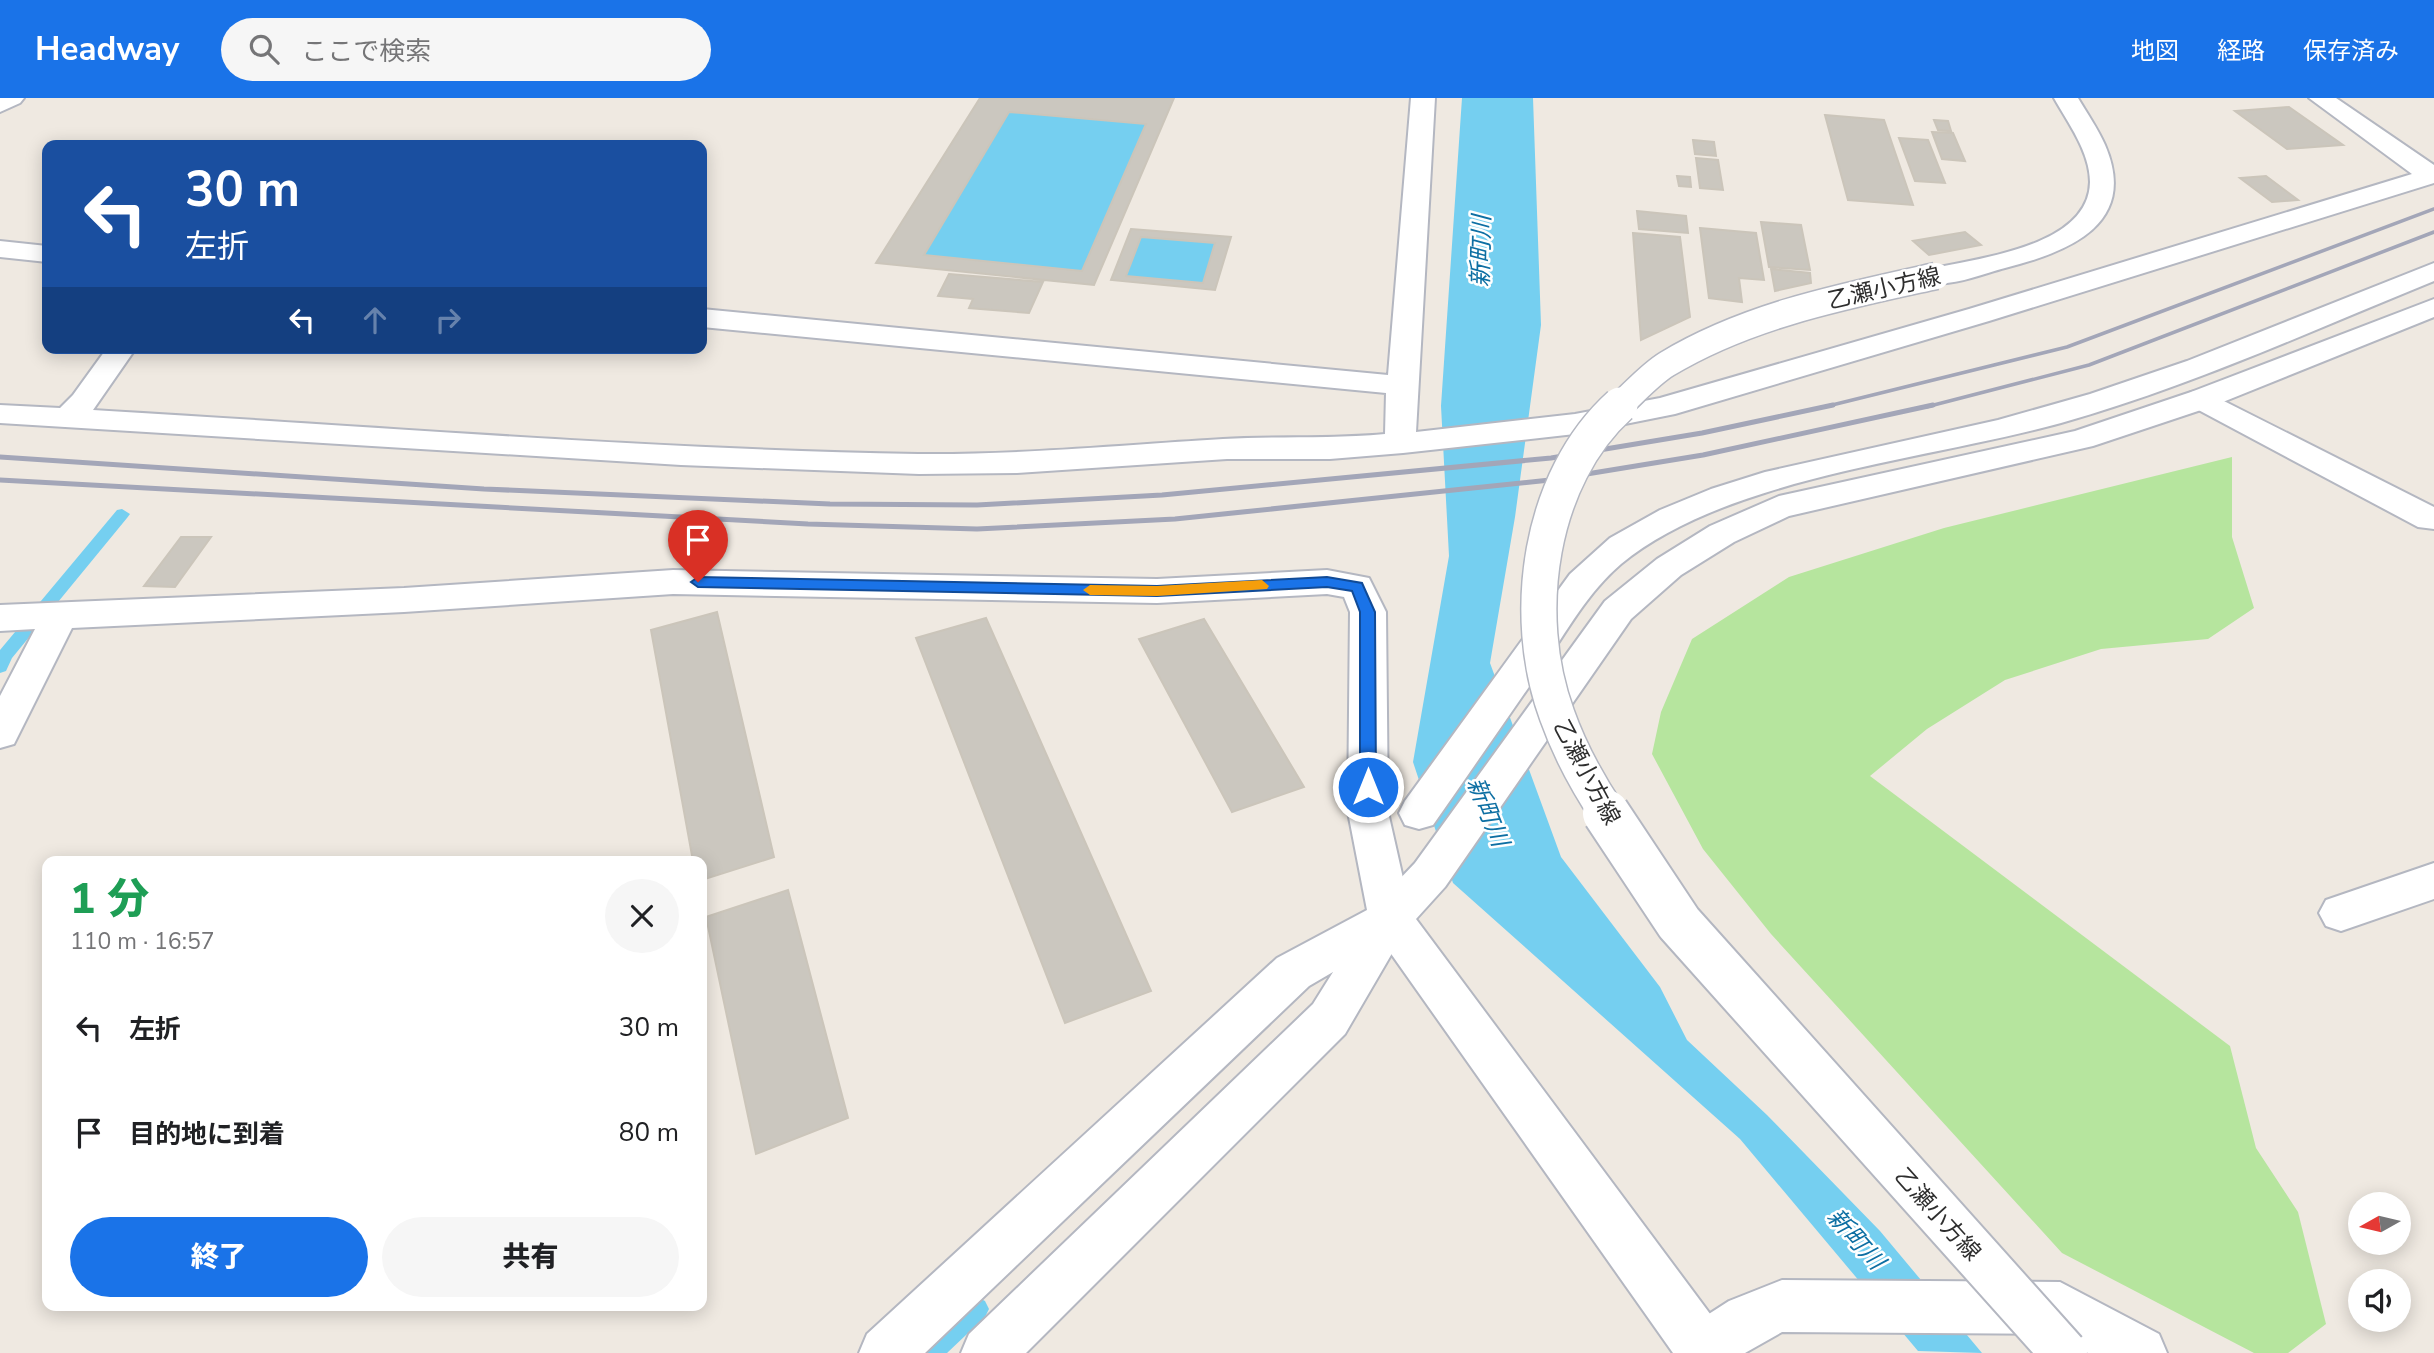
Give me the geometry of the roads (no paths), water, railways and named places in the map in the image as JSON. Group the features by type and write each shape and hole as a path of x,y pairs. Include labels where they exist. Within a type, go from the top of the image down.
{"street":[{"path":"0,105 12,98"},
{"path":"1418,441 1398,425 1423,98"},
{"name":"乙瀬小方線","path":"2064,1353 1679,923 1591,789 1556,714 1539,636 1541,558 1561,486 1600,423 1665,365 1733,332 1829,299 1936,276 2051,245 2083,228 2099,209 2104,173 2081,119 2066,98"},
{"path":"2322,98 2412,164 2434,175"},
{"path":"0,414 667,454 919,464 1017,463 1227,449 1330,449 1418,441 1575,424 1664,407 2434,175"},
{"path":"0,249 42,253"},
{"path":"1419,813 1577,589 1621,547 1716,498 1793,474 1920,449 2052,416 2168,378 2434,271"},
{"path":"988,1353 1329,1020 1390,918 1430,875 1618,610 1668,567 1722,534 1779,507 2082,439 2202,400 2434,307"},
{"path":"707,318 1403,386"},
{"path":"66,419 84,402 118,354"},
{"path":"2202,400 2430,519 2434,518"},
{"path":"0,618 404,600 673,582 1157,591 1327,582 1357,587 1368,612 1368,812 1390,918 1704,1351 1748,1320 1782,1306 2060,1308 2140,1353"},
{"path":"0,733 60,616"},
{"path":"2342,913 2434,881"},
{"path":"886,1353 1293,972 1390,918"}],"water":[{"name":"新町川","path":"1462,98 1533,98 1541,325 1515,517 1490,663 1561,857 1660,987 1687,1040 1767,1115 1880,1231 1982,1353 1918,1351 1740,1139 1453,883 1413,762 1449,556 1441,406"},
{"path":"1009,112 1146,124 1082,271 924,255"},
{"path":"1141,237 1215,243 1203,283 1126,276"}],"waterway":[{"path":"0,667 5,655 122,514"},
{"path":"929,1353 977,1309"}],"railway":[{"path":"1826,406 2067,347 2434,209"},
{"path":"1926,407 2089,365 2434,232"},
{"path":"1826,406 1833,405"},
{"path":"0,480 808,524 977,529 1175,519 1550,480 1703,455 1933,405"},
{"path":"0,457 484,489 830,504 977,505 1162,495 1551,458 1702,433 1826,406"}]}
